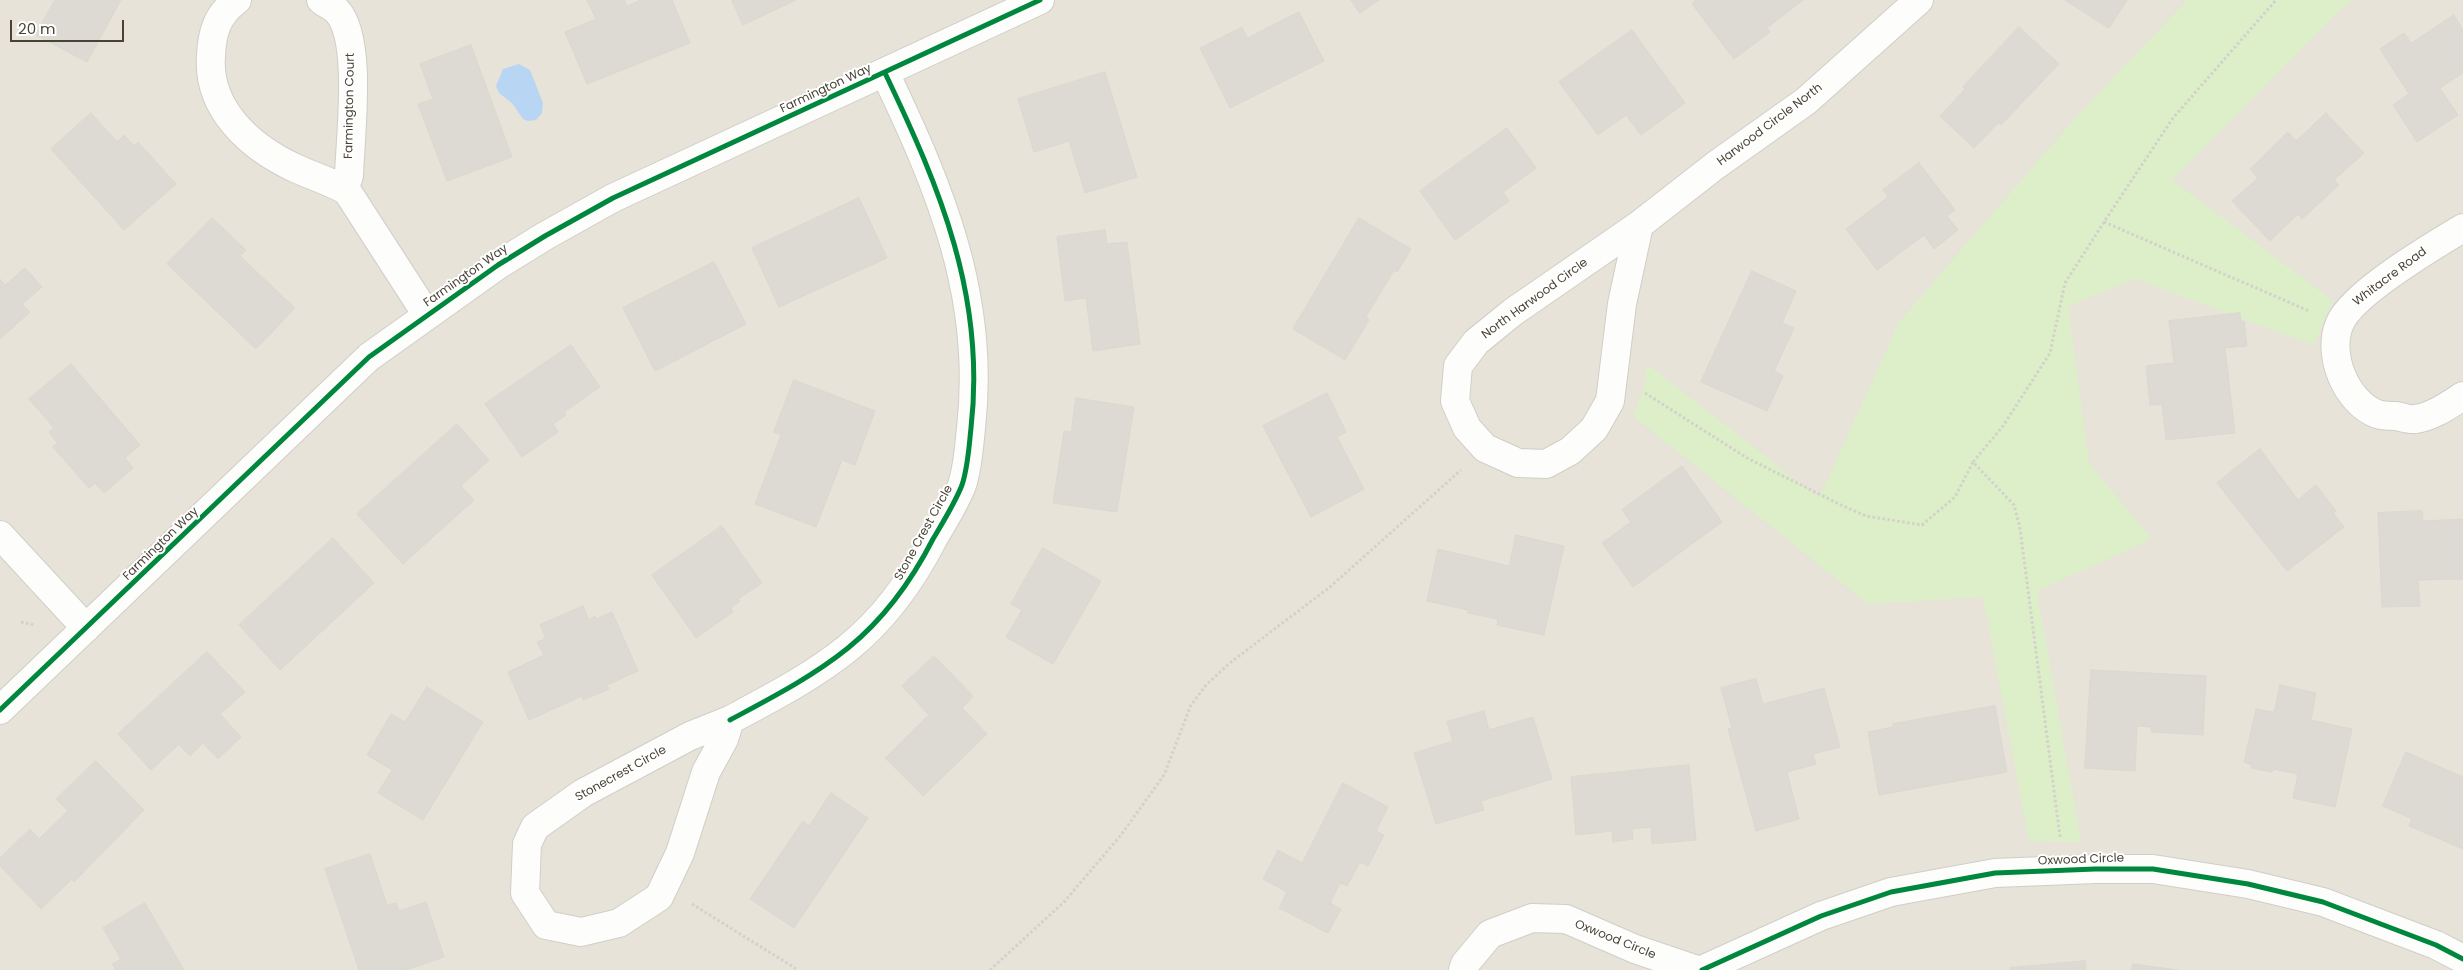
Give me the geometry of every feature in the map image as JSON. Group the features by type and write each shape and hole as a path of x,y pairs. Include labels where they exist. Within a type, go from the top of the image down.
{"street":[{"path":"236,0 223,11 212,33 210,60 212,84 220,104 233,124 250,140 294,168 329,180 347,191 427,315"},
{"name":"Farmington Court","path":"321,0 338,12 347,30 353,55 349,176 345,187 347,191"},
{"name":"Farmington Way","path":"0,710 369,357 521,250 614,198 1040,0"},
{"name":"Harwood Circle North","path":"1639,225 1716,165 1806,102 1919,0"},
{"name":"Stone Crest Circle","path":"730,720 815,673 850,647 880,617 904,588 920,564 962,485 973,409 973,361 966,294 955,241 916,139 884,74"},
{"name":"North Harwood Circle","path":"1639,225 1622,304 1616,371 1610,401 1594,429 1570,452 1546,464 1518,463 1485,448 1467,428 1455,400 1458,366 1476,342 1513,312 1639,225"},
{"name":"Whitacre Road","path":"2463,228 2418,255 2351,306 2339,324 2336,350 2342,377 2354,398 2377,414 2415,419 2445,408 2463,396"},
{"path":"0,535 86,628"},
{"name":"Stonecrest Circle","path":"730,720 724,739 706,772 680,853 659,897 619,923 581,932 546,925 525,893 527,844 535,827 583,793 690,736 730,720"},
{"name":"Oxwood Circle","path":"1702,970 1821,916 1891,892 1995,874 2064,870 2153,869 2248,884 2323,902 2436,945 2463,959"},
{"name":"Oxwood Circle","path":"1463,970 1465,964 1490,934 1532,918 1566,919 1635,949 1697,970"}],"path":[{"path":"1616,371 1656,401 1747,458 1866,516 1922,525 1955,497 1973,462 2003,426 2050,353 2065,283 2173,118 2276,0"},
{"path":"2104,222 2339,324"},
{"path":"990,970 1064,902 1121,835 1164,775 1191,705 1206,685 1231,662 1330,587 1485,448"},
{"path":"1973,462 2014,505 2020,528 2064,870"},
{"path":"21,622 35,625"},
{"path":"664,887 798,970"}],"shaded area":[{"path":"0,0 2463,0 2463,970 0,970"}],"green space":[{"path":"2187,0 2353,0 2342,8 2172,180 2333,301 2314,345 2135,279 2068,306 2089,463 2152,539 2037,591 2081,842 2029,841 1983,597 1868,604 1633,416 1643,391 1647,364 1819,498 1899,322 2077,116"}],"water":[{"path":"519,64 530,70 543,103 542,113 536,120 528,121 523,119 512,103 499,93 496,86 503,69"}],"building":[{"path":"55,0 121,0 87,62 36,35"},
{"path":"587,0 624,0 627,6 641,0 672,0 690,43 587,84 565,32 596,19"},
{"path":"732,0 796,0 743,25"},
{"path":"1351,0 1379,0 1360,13"},
{"path":"1696,0 1803,0 1767,28 1770,32 1734,59 1692,4"},
{"path":"2065,0 2127,0 2109,28"},
{"path":"1299,12 1324,61 1230,108 1200,48 1242,27 1247,38"},
{"path":"2454,15 2463,30 2463,73 2440,88 2458,115 2417,142 2393,105 2409,94 2380,49 2404,33 2411,43"},
{"path":"2019,27 2059,64 2001,125 1999,122 1974,148 1940,116 1965,89 1963,87"},
{"path":"1632,30 1685,103 1641,135 1626,115 1598,135 1559,82"},
{"path":"471,45 512,157 447,181 418,104 433,99 420,64"},
{"path":"1105,72 1137,177 1085,193 1069,141 1034,152 1018,99"},
{"path":"91,113 117,142 124,135 134,146 138,142 176,184 124,230 51,149"},
{"path":"2326,113 2364,153 2334,180 2339,185 2302,219 2298,214 2270,241 2232,201 2258,178 2250,169 2288,132 2296,141"},
{"path":"1507,128 1536,168 1503,192 1509,201 1455,240 1420,191"},
{"path":"1919,163 1955,210 1947,216 1958,230 1934,249 1924,235 1877,270 1846,229 1888,197 1883,190"},
{"path":"859,198 887,258 779,307 752,248"},
{"path":"212,218 246,250 240,256 295,308 256,349 167,264"},
{"path":"1359,218 1411,249 1397,272 1394,270 1366,317 1369,320 1345,360 1293,329"},
{"path":"1105,230 1107,244 1127,242 1140,344 1093,351 1086,298 1065,301 1057,237"},
{"path":"714,262 746,324 655,371 623,308"},
{"path":"25,268 42,287 22,304 30,312 0,339 0,279 5,285"},
{"path":"1752,271 1796,291 1782,323 1794,328 1774,371 1783,376 1767,411 1701,382"},
{"path":"2240,313 2241,322 2244,321 2247,346 2225,348 2235,433 2166,440 2162,404 2150,405 2146,366 2174,363 2169,321"},
{"path":"571,345 600,387 564,412 566,415 553,424 558,432 522,457 485,404"},
{"path":"71,364 140,445 125,458 133,468 104,493 95,483 89,488 53,447 57,443 49,432 54,428 29,399"},
{"path":"794,380 875,411 855,465 842,460 816,527 755,504 781,435 774,432"},
{"path":"1327,393 1346,432 1337,437 1364,489 1311,517 1263,426"},
{"path":"1076,398 1134,407 1117,512 1053,503 1064,431 1071,432"},
{"path":"457,424 489,460 461,486 474,500 403,564 357,514"},
{"path":"2260,449 2298,500 2316,485 2336,511 2333,513 2344,527 2287,571 2217,483"},
{"path":"1682,466 1722,522 1633,587 1602,543 1631,522 1622,510"},
{"path":"2422,511 2423,521 2463,519 2463,579 2418,580 2420,606 2382,607 2378,513"},
{"path":"722,526 762,583 738,599 740,601 731,608 733,612 696,638 652,575"},
{"path":"1516,535 1564,546 1544,635 1497,625 1498,619 1468,613 1468,610 1427,601 1438,549 1509,566"},
{"path":"333,538 374,583 280,670 239,625"},
{"path":"1043,548 1101,581 1053,664 1006,637 1022,610 1011,604"},
{"path":"583,606 589,620 595,616 596,619 612,612 638,671 607,685 609,689 583,700 582,696 529,720 508,672 544,655 537,642 546,638 540,625"},
{"path":"207,652 245,692 220,714 241,737 218,759 203,743 190,756 179,744 151,770 118,734"},
{"path":"934,656 973,696 962,708 987,734 923,796 885,758 929,715 902,686"},
{"path":"2091,670 2206,676 2203,735 2151,732 2151,727 2137,726 2135,771 2085,768"},
{"path":"1756,679 1763,704 1824,688 1840,747 1813,754 1816,764 1787,772 1799,819 1756,831 1728,729 1732,728 1721,688"},
{"path":"2280,685 2316,693 2311,720 2352,729 2335,807 2293,798 2298,774 2273,769 2272,772 2251,768 2252,765 2244,762 2256,709 2274,712"},
{"path":"427,687 483,722 423,820 378,793 392,770 367,755 391,714 405,722"},
{"path":"1995,706 2007,772 1879,795 1868,732 1893,727 1893,724"},
{"path":"1484,711 1489,730 1533,717 1552,779 1481,801 1484,810 1436,824 1414,753 1453,741 1447,722"},
{"path":"2406,752 2463,777 2463,849 2409,826 2412,819 2383,806"},
{"path":"96,761 144,810 74,882 72,879 41,909 0,866 0,858 30,829 39,839 68,811 56,799"},
{"path":"1689,765 1696,840 1652,844 1651,827 1632,829 1633,839 1613,842 1612,831 1576,835 1571,777"},
{"path":"1343,783 1388,807 1376,831 1384,835 1368,866 1360,862 1347,886 1340,883 1330,903 1341,909 1328,933 1279,908 1287,892 1263,879 1278,850 1302,863"},
{"path":"831,793 868,818 794,928 750,899 803,821 809,826"},
{"path":"370,854 387,905 396,903 399,911 426,902 444,957 406,970 359,970 325,869"},
{"path":"145,903 184,970 116,970 112,964 121,959 103,928"},
{"path":"2085,961 2086,970 2010,970 2010,968"},
{"path":"2133,964 2178,970 2132,970"}],"cycle path":[{"path":"0,710 369,357 498,265 613,198 1040,0"},
{"path":"730,720 791,687 834,659 874,624 907,584 952,506 964,478 971,428 974,380 972,333 965,288 954,244 940,201 924,159 885,73"},
{"path":"1702,970 1821,916 1891,892 1995,873 2095,869 2153,869 2248,884 2323,902 2436,945 2463,959"}]}
